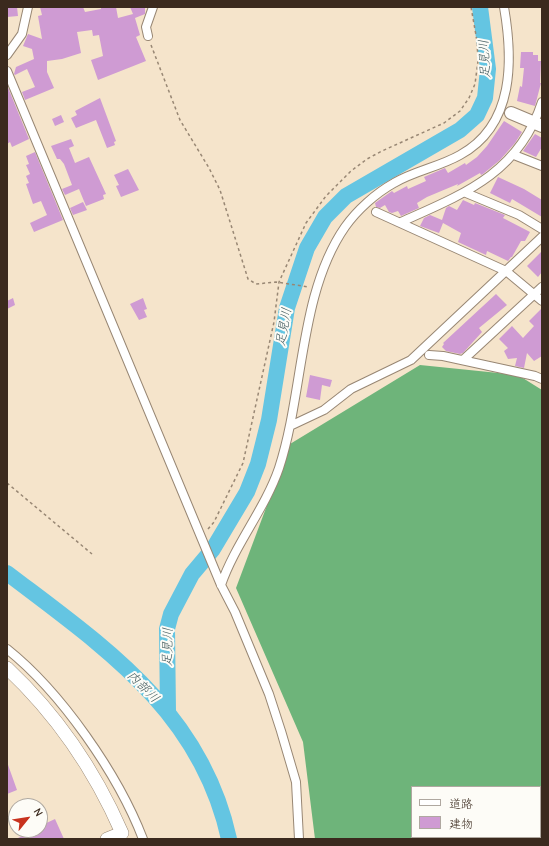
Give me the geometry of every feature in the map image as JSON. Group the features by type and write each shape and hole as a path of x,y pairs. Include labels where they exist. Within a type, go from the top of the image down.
{"main road":[{"path":"7,668 62,728 98,784 123,836 107,839"}],"street":[{"path":"7,56 22,34 28,7"},
{"path":"148,36 146,27 153,7"},
{"path":"220,583 264,501 278,469 290,426 317,288 332,248 346,226 378,194 394,183 460,155 474,146 497,117 506,94 508,69 509,40 504,7"},
{"path":"7,70 202,541 220,583 235,612 268,694 296,782 299,839"},
{"path":"402,222 466,192 492,174 514,155 538,125 542,102"},
{"path":"511,113 538,125"},
{"path":"514,155 542,166"},
{"path":"466,192 519,215 542,229"},
{"path":"376,212 402,222 506,271 542,301"},
{"path":"290,426 324,410 351,389 411,360 542,237"},
{"path":"463,360 542,288"},
{"path":"429,355 463,360 535,376 542,379"},
{"path":"7,649 23,662 46,687 98,752 121,791 143,839"}],"path":[{"path":"202,541 214,522 243,463 274,322 279,282 306,223 322,200 351,171 372,156 450,120 460,112 466,104 475,84 478,61 477,41 471,7"},
{"path":"148,36 180,120 209,168 220,190 248,279 256,284 279,282 312,288"},
{"path":"7,483 92,554"}],"green space":[{"path":"420,365 518,375 542,390 542,839 315,839 303,742 236,588 290,444"}],"building":[{"path":"7,7 17,7 18,16 7,17"},
{"path":"40,7 83,7 85,12 101,9 101,7 116,7 118,18 133,14 130,7 145,7 145,14 135,18 140,35 136,37 146,61 98,80 91,60 103,56 99,35 93,36 92,30 77,32 81,53 62,59 47,61 47,72 54,88 25,100 22,92 35,87 27,69 15,75 14,74 16,67 34,59 32,49 23,46 28,34 42,39 38,16 42,15"},
{"path":"521,52 533,52 533,55 538,55 538,61 541,61 541,83 535,106 517,101 520,86 522,87 524,68 520,68"},
{"path":"7,85 29,139 12,147 10,142 7,144"},
{"path":"100,98 116,141 114,142 115,145 107,148 96,120 76,128 71,118 77,115 75,111"},
{"path":"61,115 64,122 55,126 52,119"},
{"path":"504,121 522,132 515,143 500,160 483,174 481,175 480,173 457,186 458,184 427,197 417,203 419,208 401,216 398,211 392,213 389,212 385,205 380,208 376,207 375,203 392,191 394,193 407,186 408,189 426,181 424,177 445,168 448,173 465,163 466,165 477,157 487,146"},
{"path":"535,134 542,138 542,147 536,157 523,151"},
{"path":"71,139 74,146 69,148 75,163 89,157 106,194 103,195 104,199 86,206 79,189 65,195 62,189 72,185 64,164 60,159 57,159 51,146"},
{"path":"35,152 63,220 34,232 30,223 47,215 41,201 33,204 26,184 29,183 26,176 30,174 26,165 29,164 26,156"},
{"path":"128,169 139,190 121,197 116,186 119,185 114,175"},
{"path":"498,177 524,189 542,200 542,217 512,199 510,203 490,193"},
{"path":"463,200 474,205 475,203 505,215 503,218 530,232 525,241 521,241 508,261 487,251 486,255 458,242 461,233 443,223 439,233 420,226 424,218 430,215 442,220 446,208 449,206 457,210"},
{"path":"83,202 87,210 73,215 70,208"},
{"path":"542,251 542,272 538,277 527,266"},
{"path":"496,294 507,305 479,328 482,332 463,353 460,354 446,351 442,347 444,344 443,343"},
{"path":"13,298 15,305 7,309 7,301"},
{"path":"143,298 147,309 144,310 147,317 139,320 130,304"},
{"path":"542,308 542,356 534,361 527,353 524,368 515,366 517,358 508,359 504,351 508,348 499,339 512,326 523,338 534,326 529,321"},
{"path":"310,375 332,380 330,387 322,385 320,400 306,397"},
{"path":"7,762 17,790 7,794"},
{"path":"55,819 64,839 16,839 48,838 48,822"}],"waterway":[{"name":"足見川","path":"168,712 167,629 171,614 192,574 213,549 247,492 258,464 269,420 287,308 307,248 325,217 346,196 460,130 477,115 485,98 488,69 480,7"},
{"name":"内部川","path":"7,573 79,628 112,656 144,686 172,718 196,754 215,794 229,839"}]}
